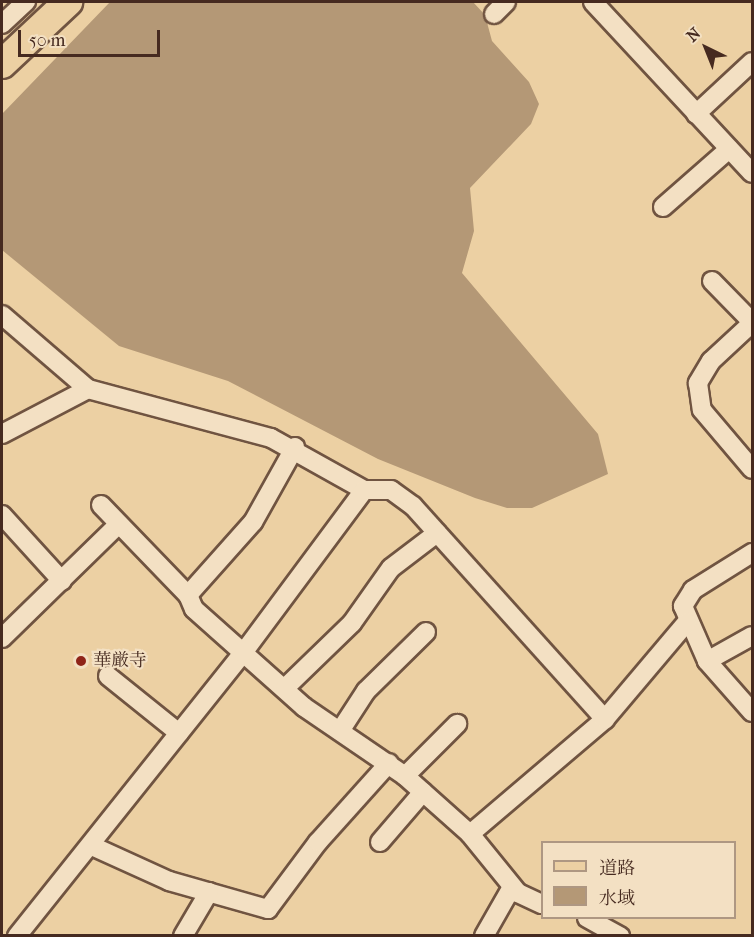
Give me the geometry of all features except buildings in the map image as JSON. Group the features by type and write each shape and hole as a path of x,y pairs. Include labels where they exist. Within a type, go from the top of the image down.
{"main road":[{"path":"2,64 68,2"}],"street":[{"path":"2,24 26,2"},
{"path":"593,2 753,173"},
{"path":"696,114 753,62"},
{"path":"663,207 729,149"},
{"path":"712,281 753,323 711,361 698,383 702,410 753,469"},
{"path":"2,315 88,389 295,447 364,490 391,490 437,533 605,718"},
{"path":"2,434 88,389"},
{"path":"188,595 253,522 295,447"},
{"path":"17,936 92,846 243,653 364,490"},
{"path":"101,505 188,595 210,626 340,731 405,776 470,834 512,887 541,903"},
{"path":"2,515 62,580"},
{"path":"2,638 119,524"},
{"path":"285,688 352,622 391,568 437,533"},
{"path":"753,553 685,598 687,622 707,661 753,712"},
{"path":"470,834 605,718 687,622"},
{"path":"340,731 366,691 426,632"},
{"path":"707,661 753,636"},
{"path":"108,676 179,734"},
{"path":"405,776 457,724"},
{"path":"92,846 209,892 268,909 389,763"},
{"path":"380,842 423,792"},
{"path":"484,936 512,887"},
{"path":"183,936 209,892"},
{"path":"589,919 620,936"}],"water":[{"path":"110,2 473,2 485,15 492,41 529,82 539,104 531,124 470,188 474,231 462,273 598,434 608,474 532,508 507,508 475,498 378,459 228,381 119,346 2,250 2,114"}],"place":[{"name":"華厳寺","path":"81,661"}]}
